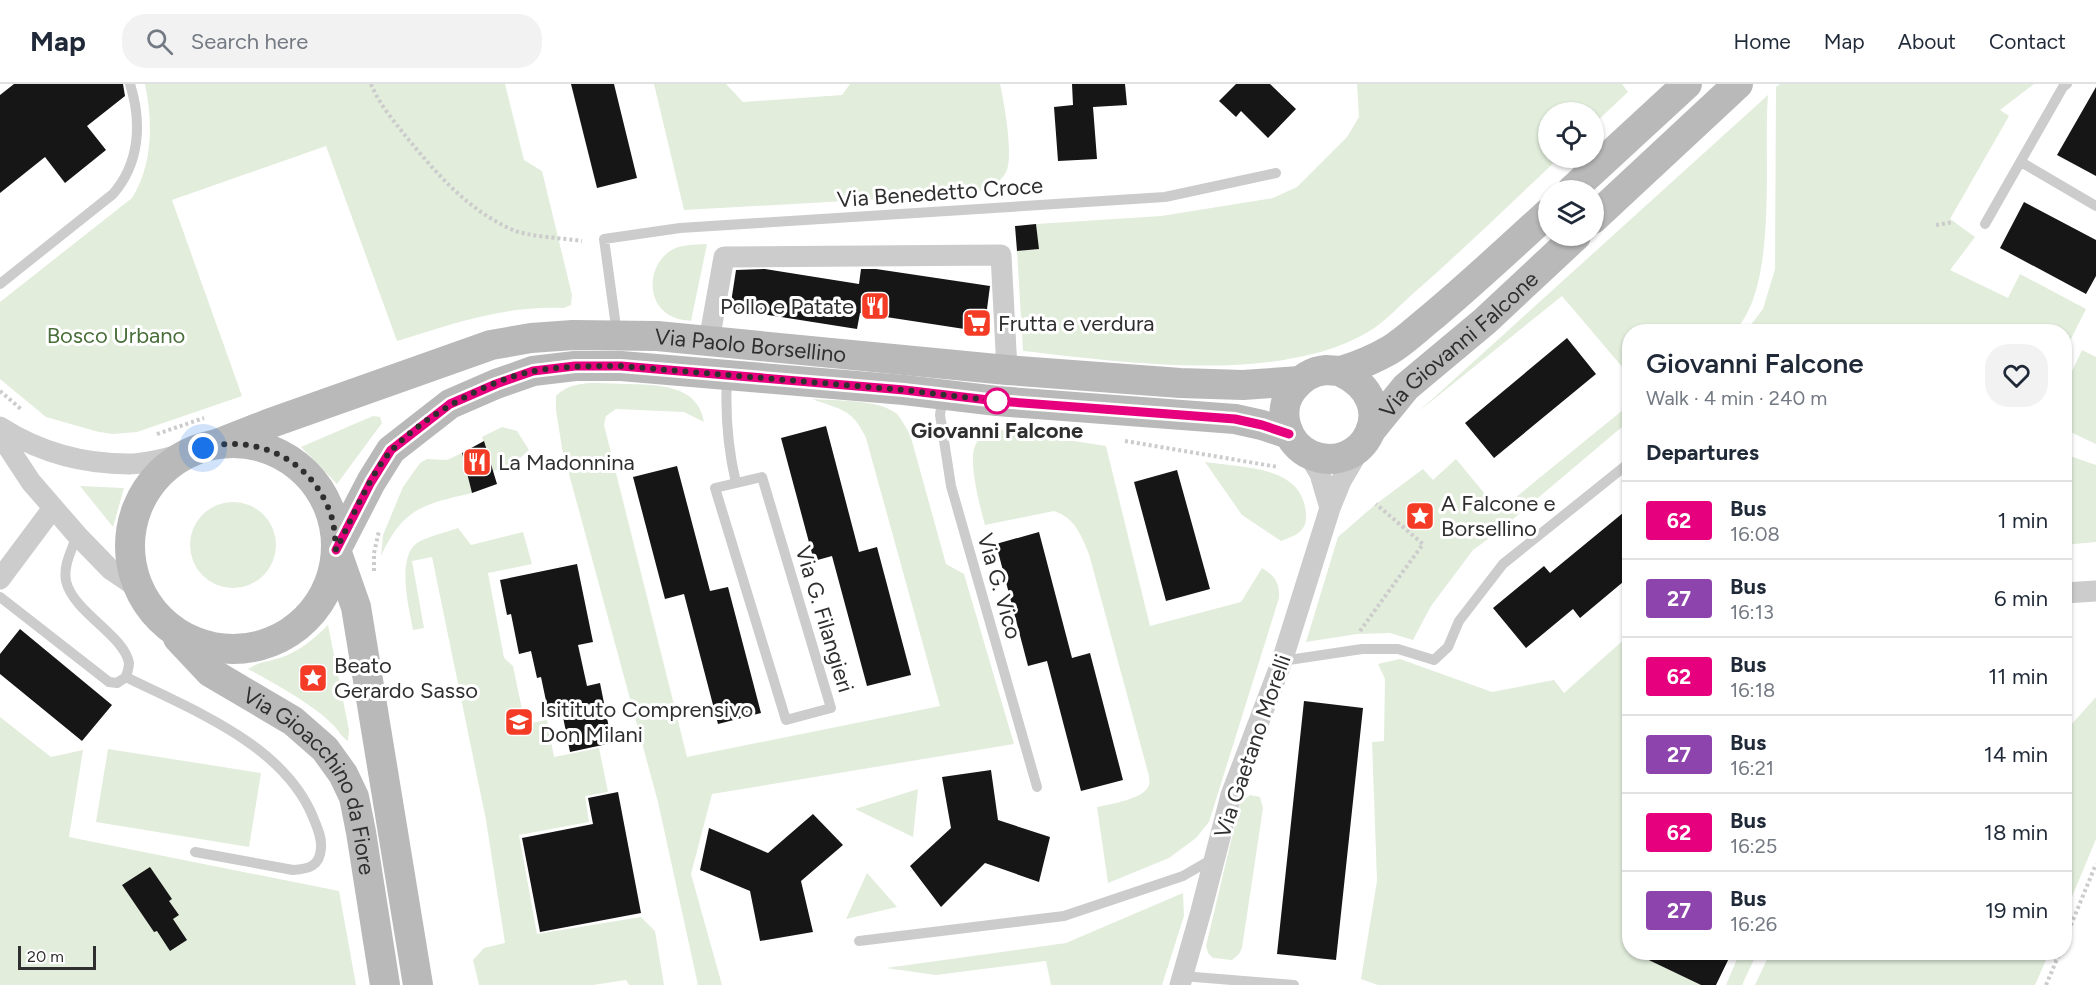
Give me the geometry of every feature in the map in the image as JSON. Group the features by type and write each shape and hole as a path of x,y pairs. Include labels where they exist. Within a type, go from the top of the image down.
{"street":[{"path":"1583,180 1687,84"},
{"path":"1604,209 1738,84"},
{"name":"Via Giovanni Falcone","path":"1341,372 1392,349 1470,285 1538,222"},
{"name":"Via Giovanni Falcone","path":"1367,436 1407,387 1485,321 1565,246"},
{"path":"709,341 724,257 1001,255 1007,370"},
{"name":"Via Paolo Borsellino","path":"203,448 490,345 573,334 617,334 709,341 1007,370 1180,383 1243,385 1300,381"},
{"name":"Via Paolo Borsellino","path":"336,550 371,482 391,450 450,404 533,371 575,366 621,366 728,374 997,401 1235,419 1289,434"},
{"path":"1327,370 1341,372 1354,378 1365,388 1372,401 1374,416 1367,436 1352,453 1339,458 1324,459 1310,455 1297,446 1289,434 1285,420 1285,405 1290,392 1312,373 1327,370"},
{"path":"0,427 22,441 50,453 85,460 131,464 203,448 240,444 262,447 283,456 302,469 317,486 328,506 335,528 336,550 331,579 318,606 305,621 272,642 253,648 233,650 213,648 186,638 161,621 148,606 138,588 131,566 129,543 132,521 141,499 153,480 170,464 203,448"},
{"path":"0,435 31,482 77,535 110,569 138,588"},
{"name":"Via Gaetano Morelli","path":"1181,981 1231,795 1282,661 1330,508 1341,481 1367,436"},
{"path":"1310,455 1320,474 1330,508"},
{"path":"0,579 53,508"},
{"name":"Via Gioacchino da Fiore","path":"336,550 356,607 418,985"},
{"path":"2072,592 2096,591"},
{"name":"Via Gioacchino da Fiore","path":"161,621 210,672 293,721 325,748 343,774 354,797 361,832 385,985"}],"lane":[{"path":"0,284 113,194 123,182 134,155 137,125 130,84"},
{"path":"1985,224 2063,87 2067,84"},
{"path":"2021,162 2096,206"},
{"name":"Via Benedetto Croce","path":"617,334 604,238 680,228 1165,197 1276,173"},
{"path":"728,374 727,412 732,467 736,483"},
{"name":"Via G. Vico","path":"943,394 940,415 951,486 1037,787"},
{"path":"1282,661 1362,650 1398,649 1434,660 1448,647 1459,621 1503,564 1622,469"},
{"name":"Via G. Filangieri","path":"762,477 831,708 786,720 716,488 736,483 762,477"},
{"path":"0,597 109,682 117,683 126,677 129,665 125,652 75,599 66,582 66,564 77,535"},
{"path":"126,677 218,724 259,749 285,773 308,804 322,844 317,864 307,869 293,870 195,852"},
{"path":"859,942 1064,916 1183,876 1214,858"},
{"path":"1181,981 1294,985"}],"path":[{"path":"370,84 395,123 432,170 489,218 516,231 582,241"},
{"path":"1936,225 1954,222"},
{"path":"0,391 27,414"},
{"path":"154,435 208,416"},
{"path":"1358,634 1423,544 1376,504"},
{"path":"2072,922 2096,864"},
{"path":"2046,985 2057,960"}],"green space":[{"name":"Bosco Urbano","path":"145,84 505,84 524,160 542,171 572,295 571,305 564,308 521,310 479,317 397,341 326,146 172,200 242,396 137,432 113,434 99,432 46,417 0,379 0,302 132,198 144,171 149,142 148,98"},
{"path":"654,84 726,84 743,102 842,95 850,84 1000,84 1008,129 1008,165 1006,172 996,183 972,194 684,210"},
{"path":"1357,84 1622,84 1628,92 1604,115 1604,102 1538,102 1538,168 1548,168 1381,323 1368,332 1331,348 1290,359 1199,366 1152,364 1023,351 1017,251 1039,249 1036,224 1161,216 1273,198 1297,187 1347,137 1359,117"},
{"path":"1780,84 2034,84 2000,110 2009,116 1950,219 1975,237 1950,270 2008,298 2020,274 2086,309 2072,337 2072,324 1751,324 1763,309 1775,269 1776,87"},
{"path":"1768,95 1766,221 1763,255 1757,286 1748,313 1739,324 1622,324 1622,367 1562,296 1418,412 1601,246 1604,246 1604,244"},
{"path":"707,244 691,321 669,315 661,309 653,292 654,273 658,265 663,257 678,247"},
{"path":"2082,350 2096,357 2096,444 2072,433 2072,371"},
{"path":"580,384 650,385 674,389 694,400 704,422 684,412 616,409 606,416 604,425 687,757 940,706 866,438 856,421 845,411 812,399 869,403 889,409 897,414 910,434 946,564 964,574 1014,744 712,794 691,874 722,985 698,985 658,802 562,448 556,410 556,396 563,390"},
{"path":"1622,411 1622,427 1499,531 1473,550 1431,606 1413,640 1390,633 1357,634 1306,642 1338,537 1376,504 1423,469 1433,480 1456,459 1499,511"},
{"path":"373,416 380,417 382,423 337,484 301,447"},
{"path":"502,427 517,431 529,450 511,466 493,471 482,437"},
{"path":"997,429 1106,446 1150,626 1241,602 1262,568 1273,577 1279,588 1279,598 1209,822 1196,838 1169,858 1108,883 1097,807 1141,794 1149,785 1149,776 1089,554 1076,528 1067,518 1054,511 985,525 975,484 973,453 981,437"},
{"path":"462,453 472,493 428,505 417,511 398,527 381,556 383,535 403,487 420,463 427,459 447,460"},
{"path":"2072,457 2096,465 2096,542 2072,544"},
{"path":"1205,462 1253,468 1283,478 1294,486 1302,498 1306,514 1305,525 1296,535 1281,541 1242,515"},
{"path":"80,486 124,488 113,527"},
{"path":"225,502 241,502 264,514 273,528 276,545 273,562 264,576 241,588 225,588 209,581 197,569 190,553 190,537 197,521 209,509"},
{"path":"458,528 471,545 523,532 532,564 488,573 504,658 513,666 525,724 547,720 554,757 599,748 608,792 585,796 589,822 519,835 537,934 641,917 655,931 664,985 629,985 626,980 593,985 479,985 473,960 484,948 505,943 486,820 432,557 412,561 424,628 413,630 405,571 411,550 417,543"},
{"path":"328,625 349,730 348,741 315,709 248,669 294,652"},
{"path":"1622,641 1622,960 1649,960 1701,985 1378,985 1361,979 1377,881 1372,742 1384,741 1385,679 1378,664 1400,659 1492,692 1554,680 1564,693"},
{"path":"2096,697 2096,839 2072,897 2072,724"},
{"path":"0,717 51,757 83,750 69,837 339,891 356,985 0,985"},
{"path":"108,749 261,773 249,847 96,822"},
{"path":"918,789 913,837 855,809"},
{"path":"1250,795 1260,797 1263,808 1242,948 1232,960 1213,958 1206,946 1240,803"},
{"path":"867,873 897,907 846,919"},
{"path":"1183,893 1184,916 1162,985 1051,985 1046,961 936,975 886,968 1066,943"},
{"path":"1737,960 1754,960 1742,985 1726,985"},
{"path":"1766,960 2046,960 2035,985 1755,985"}],"building":[{"path":"14,84 123,84 125,96 87,126 106,150 65,183 45,157 0,193 0,95"},
{"path":"571,84 614,84 637,178 597,188"},
{"path":"1072,84 1125,84 1127,105 1093,107 1097,159 1058,161 1054,107 1073,105"},
{"path":"1236,84 1270,84 1296,109 1268,138 1241,111 1236,117 1219,101"},
{"path":"2096,87 2096,176 2057,155"},
{"path":"2024,202 2096,240 2096,276 2086,294 2000,248"},
{"path":"1036,224 1039,249 1017,251 1015,226"},
{"path":"765,269 859,284 861,269 876,269 990,286 984,332 860,313 857,329 730,309 736,270"},
{"path":"1567,338 1596,374 1494,458 1465,423"},
{"path":"826,426 859,552 877,547 911,675 867,686 832,556 814,561 781,438"},
{"name":"La Madonnina","path":"484,441 497,484 472,493 462,453"},
{"path":"677,466 710,591 728,587 761,713 718,724 684,594 665,599 633,477"},
{"path":"1177,470 1210,589 1166,601 1134,482"},
{"path":"1622,514 1622,583 1580,618 1573,609 1526,648 1493,608 1544,566 1550,573"},
{"path":"1039,532 1072,658 1090,653 1123,780 1081,791 1047,661 1028,666 996,544"},
{"path":"577,564 593,642 578,645 587,686 600,683 612,743 570,752 563,717 550,720 541,677 537,678 531,651 519,654 511,614 507,615 500,580"},
{"path":"20,629 112,705 82,741 0,674 0,654"},
{"path":"1304,701 1363,708 1336,960 1277,954"},
{"path":"991,770 998,820 1050,837 1039,882 985,863 941,907 910,866 951,828 942,777"},
{"path":"618,792 641,913 540,932 522,838 593,824 588,798"},
{"path":"813,814 843,845 801,881 813,932 760,941 750,891 700,870 709,828 768,853"},
{"path":"150,867 172,899 169,901 179,915 173,919 187,940 170,951 122,885"},
{"path":"1649,960 1728,960 1716,985 1701,985"}],"bus line":[{"name":"62","path":"336,550 371,482 391,450 450,404 533,371 575,366 621,366 772,378 997,401 1235,419 1289,434"}],"place":[{"name":"Pollo e Patate","path":"875,306"},
{"name":"Frutta e verdura","path":"977,323"},
{"name":"Giovanni Falcone","path":"997,401"},
{"name":"La Madonnina","path":"477,462"},
{"name":"A Falcone e Borsellino","path":"1420,516"},
{"name":"Beato Gerardo Sasso","path":"313,678"},
{"name":"Isitituto Comprensivo Don Milani","path":"519,722"}],"route":[{"path":"203,448 217,444 262,447 283,456 302,469 317,486 328,506 335,528 336,550 371,482 391,450 450,404 533,371 575,366 621,366 904,390 997,401"}]}
